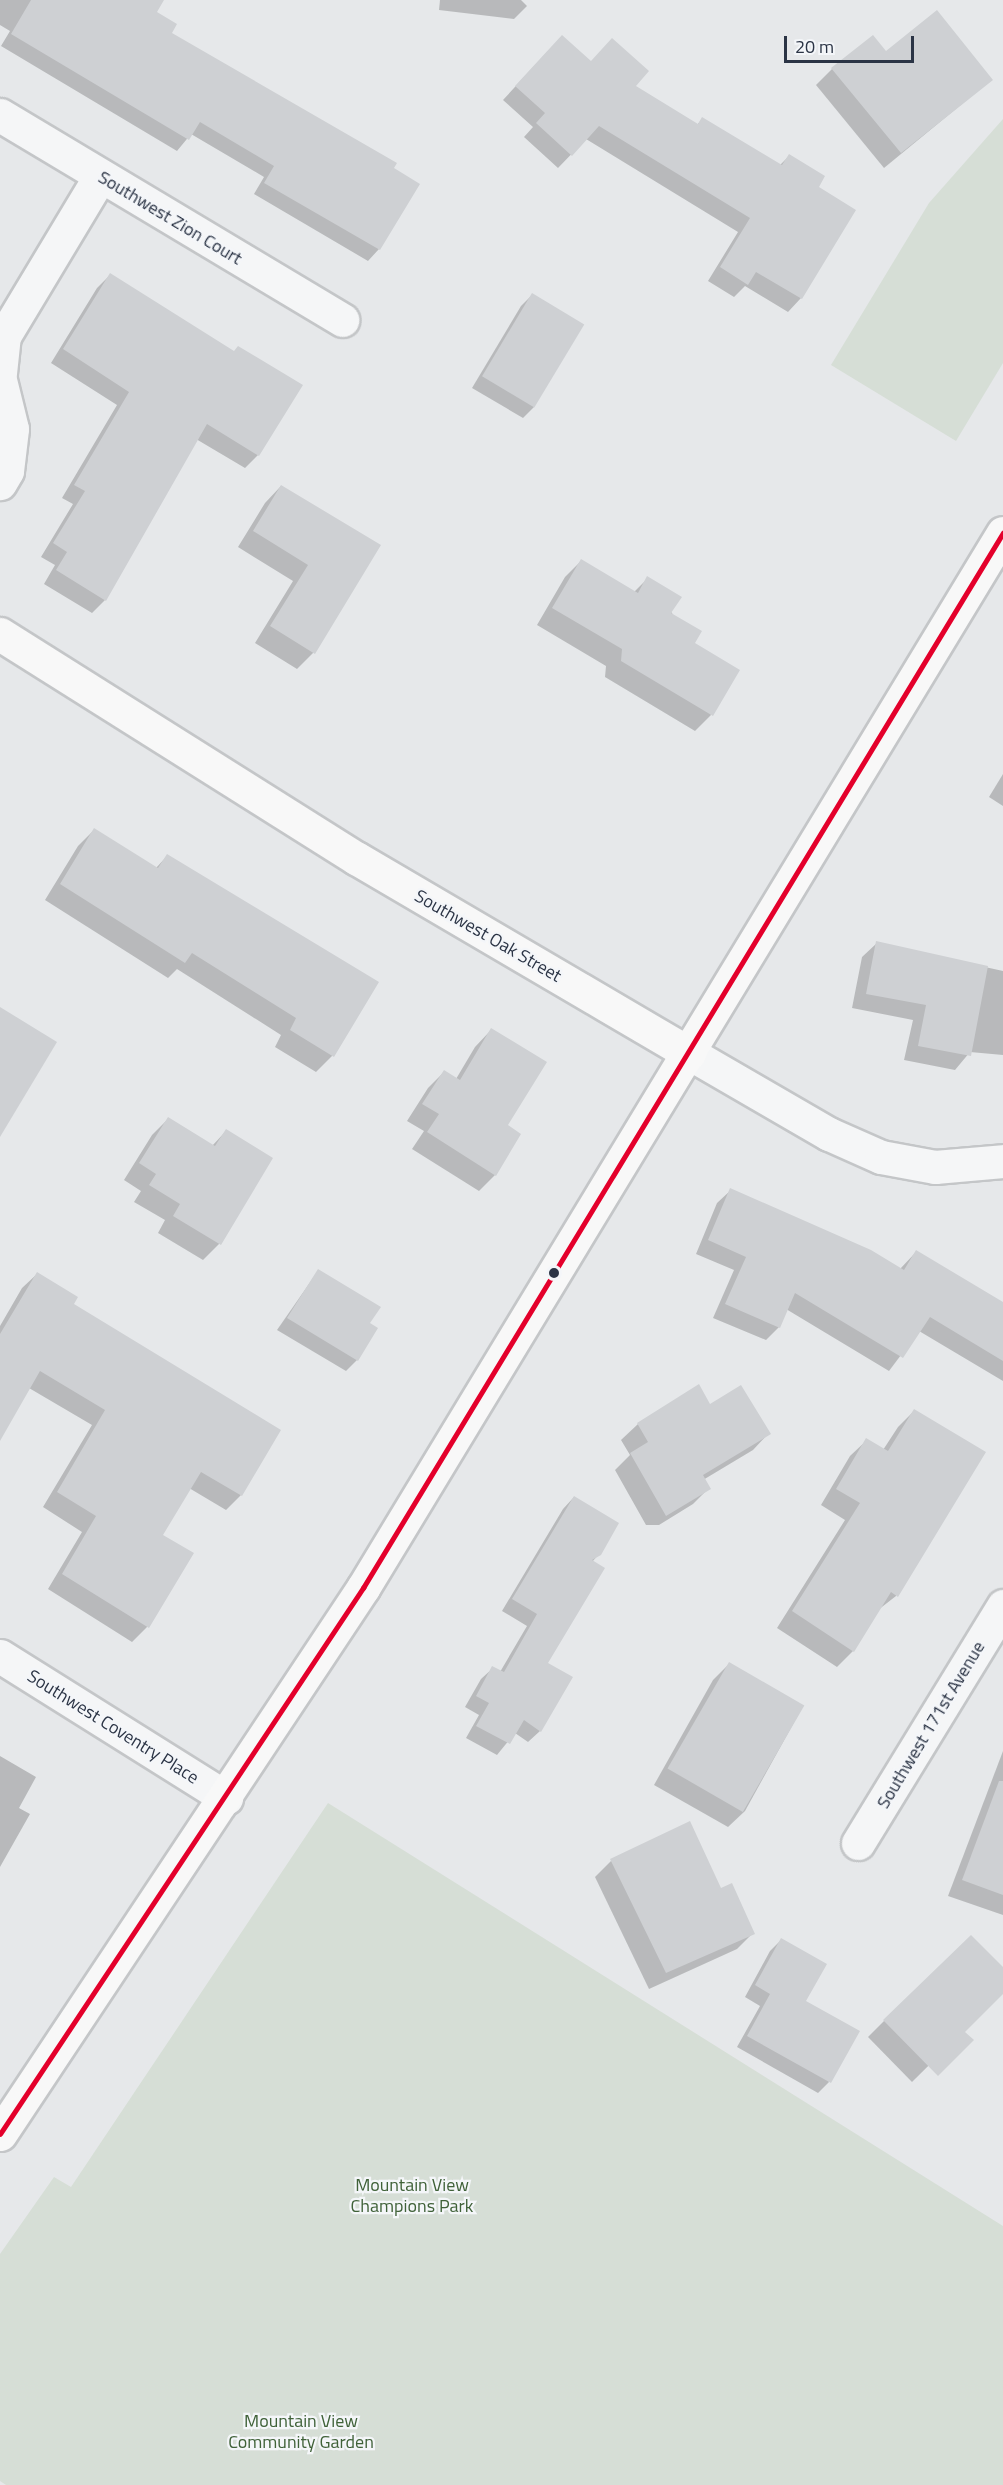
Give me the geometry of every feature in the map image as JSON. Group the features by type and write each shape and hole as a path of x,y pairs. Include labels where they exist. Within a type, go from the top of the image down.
{"main road":[{"path":"0,2134 226,1798 369,1578 1003,533"},
{"name":"Southwest Oak Street","path":"0,634 356,858 689,1053"}],"street":[{"name":"Southwest Zion Court","path":"0,115 342,320"},
{"path":"0,373 4,336 100,176"},
{"path":"0,380 12,429 7,471 0,483"},
{"name":"Southwest Oak Street","path":"689,1053 829,1134 881,1157 935,1167 1003,1161"},
{"name":"Southwest 171st Avenue","path":"858,1843 1003,1606"},
{"name":"Southwest Coventry Place","path":"0,1656 226,1798"}],"green space":[{"path":"1003,119 1003,363 956,441 831,365 929,203"},
{"name":"Mountain View Champions Park","path":"328,1803 1003,2226 1003,2485 6,2485 0,2481 0,2254 54,2177 71,2187"}],"building":[{"path":"31,0 164,0 157,12 177,24 172,33 397,163 394,168 420,184 380,250 264,183 274,166 200,122 189,140 11,34"},
{"path":"937,10 993,80 901,153 831,68 873,35 886,51"},
{"path":"562,35 591,61 612,38 649,71 636,86 698,124 702,117 782,165 789,154 825,176 819,187 856,210 802,299 756,272 748,285 720,267 750,218 599,126 572,156 536,123 545,113 515,86"},
{"path":"110,273 234,351 238,346 303,385 259,456 207,424 106,601 56,570 67,552 53,543 85,491 74,485 129,392 63,349"},
{"path":"532,293 584,324 534,408 482,376"},
{"path":"281,485 381,545 315,654 270,626 308,565 253,531"},
{"path":"581,559 638,593 647,576 682,597 671,613 702,631 695,643 740,670 713,716 621,661 622,649 552,608"},
{"path":"94,828 158,868 167,854 379,982 334,1057 290,1030 296,1018 192,953 185,963 60,884"},
{"path":"876,941 988,966 971,1056 918,1046 926,1005 866,994"},
{"path":"0,1007 57,1042 0,1137"},
{"path":"491,1028 547,1062 508,1125 521,1134 496,1176 427,1132 439,1114 422,1104 444,1070 460,1080"},
{"path":"168,1117 215,1146 226,1129 273,1158 221,1245 173,1216 180,1204 149,1185 156,1174 139,1163"},
{"path":"730,1188 871,1250 904,1270 916,1250 1003,1302 1003,1361 930,1317 903,1358 795,1293 780,1328 725,1304 746,1257 708,1240"},
{"path":"318,1269 381,1307 370,1323 378,1328 358,1361 287,1318"},
{"path":"37,1272 78,1297 74,1304 281,1430 242,1496 201,1472 163,1535 194,1553 149,1628 62,1574 96,1516 57,1492 105,1410 40,1371 0,1441 0,1334"},
{"path":"699,1384 710,1404 741,1385 771,1434 703,1475 711,1489 666,1516 630,1453 648,1442 637,1423"},
{"path":"914,1409 986,1452 898,1597 891,1592 854,1652 792,1611 860,1503 836,1489 866,1438 888,1451"},
{"path":"574,1496 619,1523 601,1555 592,1560 605,1568 548,1663 573,1677 541,1732 524,1720 510,1744 476,1726 489,1703 476,1696 492,1666 504,1672 537,1614 512,1599"},
{"path":"729,1662 804,1706 743,1812 668,1769"},
{"path":"999,1781 1003,1781 1003,1895 962,1880"},
{"path":"690,1821 721,1888 732,1883 755,1934 666,1973 610,1859"},
{"path":"971,1935 1003,1967 1003,1994 965,2032 974,2040 938,2076 883,2020"},
{"path":"781,1938 827,1964 806,2001 860,2031 831,2083 747,2036 770,1994 755,1985"}],"transit line":[{"path":"0,2134 363,1588 1003,533"}],"park label":[{"name":"Mountain View Community Garden","path":"301,2432"}]}
